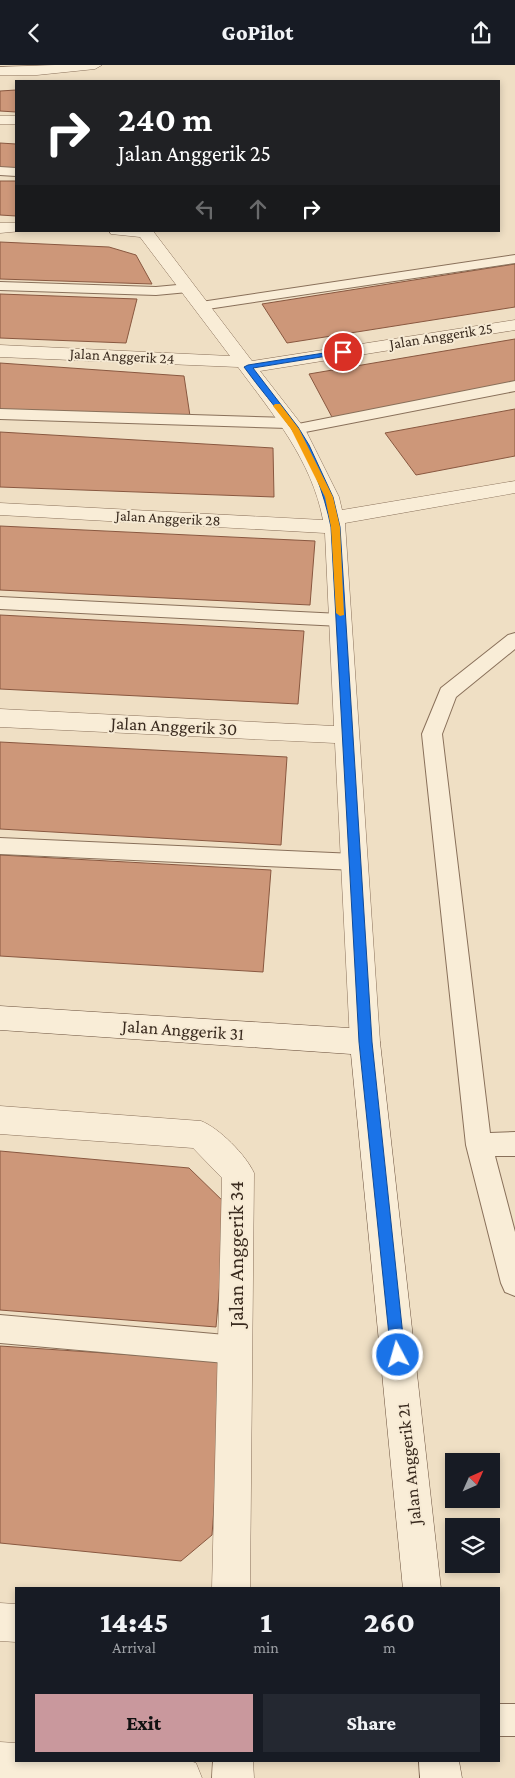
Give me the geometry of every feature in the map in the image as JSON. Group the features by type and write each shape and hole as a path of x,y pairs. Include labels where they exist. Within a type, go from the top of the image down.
{"street":[{"path":"0,71 26,76 95,65"},
{"path":"0,120 15,120"},
{"path":"0,227 15,228"},
{"name":"Jalan Anggerik 21","path":"144,232 293,426 329,497 334,523 341,620 366,1042 422,1587"},
{"name":"Jalan Anggerik 25","path":"246,364 515,325"},
{"name":"Jalan Anggerik 24","path":"0,351 246,364"},
{"name":"Jalan Anggerik 28","path":"0,509 334,523 515,487"},
{"name":"Jalan Anggerik 30","path":"0,718 348,735"},
{"name":"Jalan Anggerik 31","path":"0,1018 366,1042"},
{"name":"Jalan Anggerik 34","path":"0,1120 201,1135 238,1173 237,1350 231,1587"},
{"path":"0,1621 15,1623"},
{"path":"0,1762 181,1778"},
{"path":"232,1762 233,1778"},
{"path":"439,1762 440,1778"}],"lane":[{"path":"0,171 15,172"},
{"path":"201,306 515,259"},
{"path":"0,286 156,291 188,288"},
{"path":"0,414 293,426 515,386"},
{"path":"0,603 341,620"},
{"path":"515,639 448,693 432,734 479,1145 515,1283"},
{"path":"0,846 355,862"},
{"path":"479,1145 515,1144"},
{"path":"0,1329 237,1350"},
{"path":"500,1721 515,1720"}],"building":[{"path":"15,90 15,112 0,111 0,91"},
{"path":"0,143 15,144 15,172 0,171"},
{"path":"0,181 15,181 15,216 0,215"},
{"path":"0,242 109,247 136,255 152,284 0,279"},
{"path":"515,264 515,307 287,343 262,304"},
{"path":"0,294 137,299 126,343 0,338"},
{"path":"515,339 515,384 333,419 309,374"},
{"path":"0,363 184,376 190,416 0,412"},
{"path":"515,409 515,456 416,475 385,433"},
{"path":"0,432 273,448 274,497 0,487"},
{"path":"0,526 315,541 310,605 0,590"},
{"path":"0,615 304,631 298,704 0,689"},
{"path":"0,742 287,757 281,845 0,829"},
{"path":"0,855 271,870 263,972 0,956"},
{"path":"0,1151 189,1168 227,1205 216,1327 0,1310"},
{"path":"0,1346 225,1361 212,1535 181,1561 0,1543"}],"slow traffic":[{"path":"277,406 295,429 329,497 335,527 340,613"}],"route":[{"path":"343,352 248,367 295,429 304,445 329,497 335,527 366,1042 398,1355"}]}
